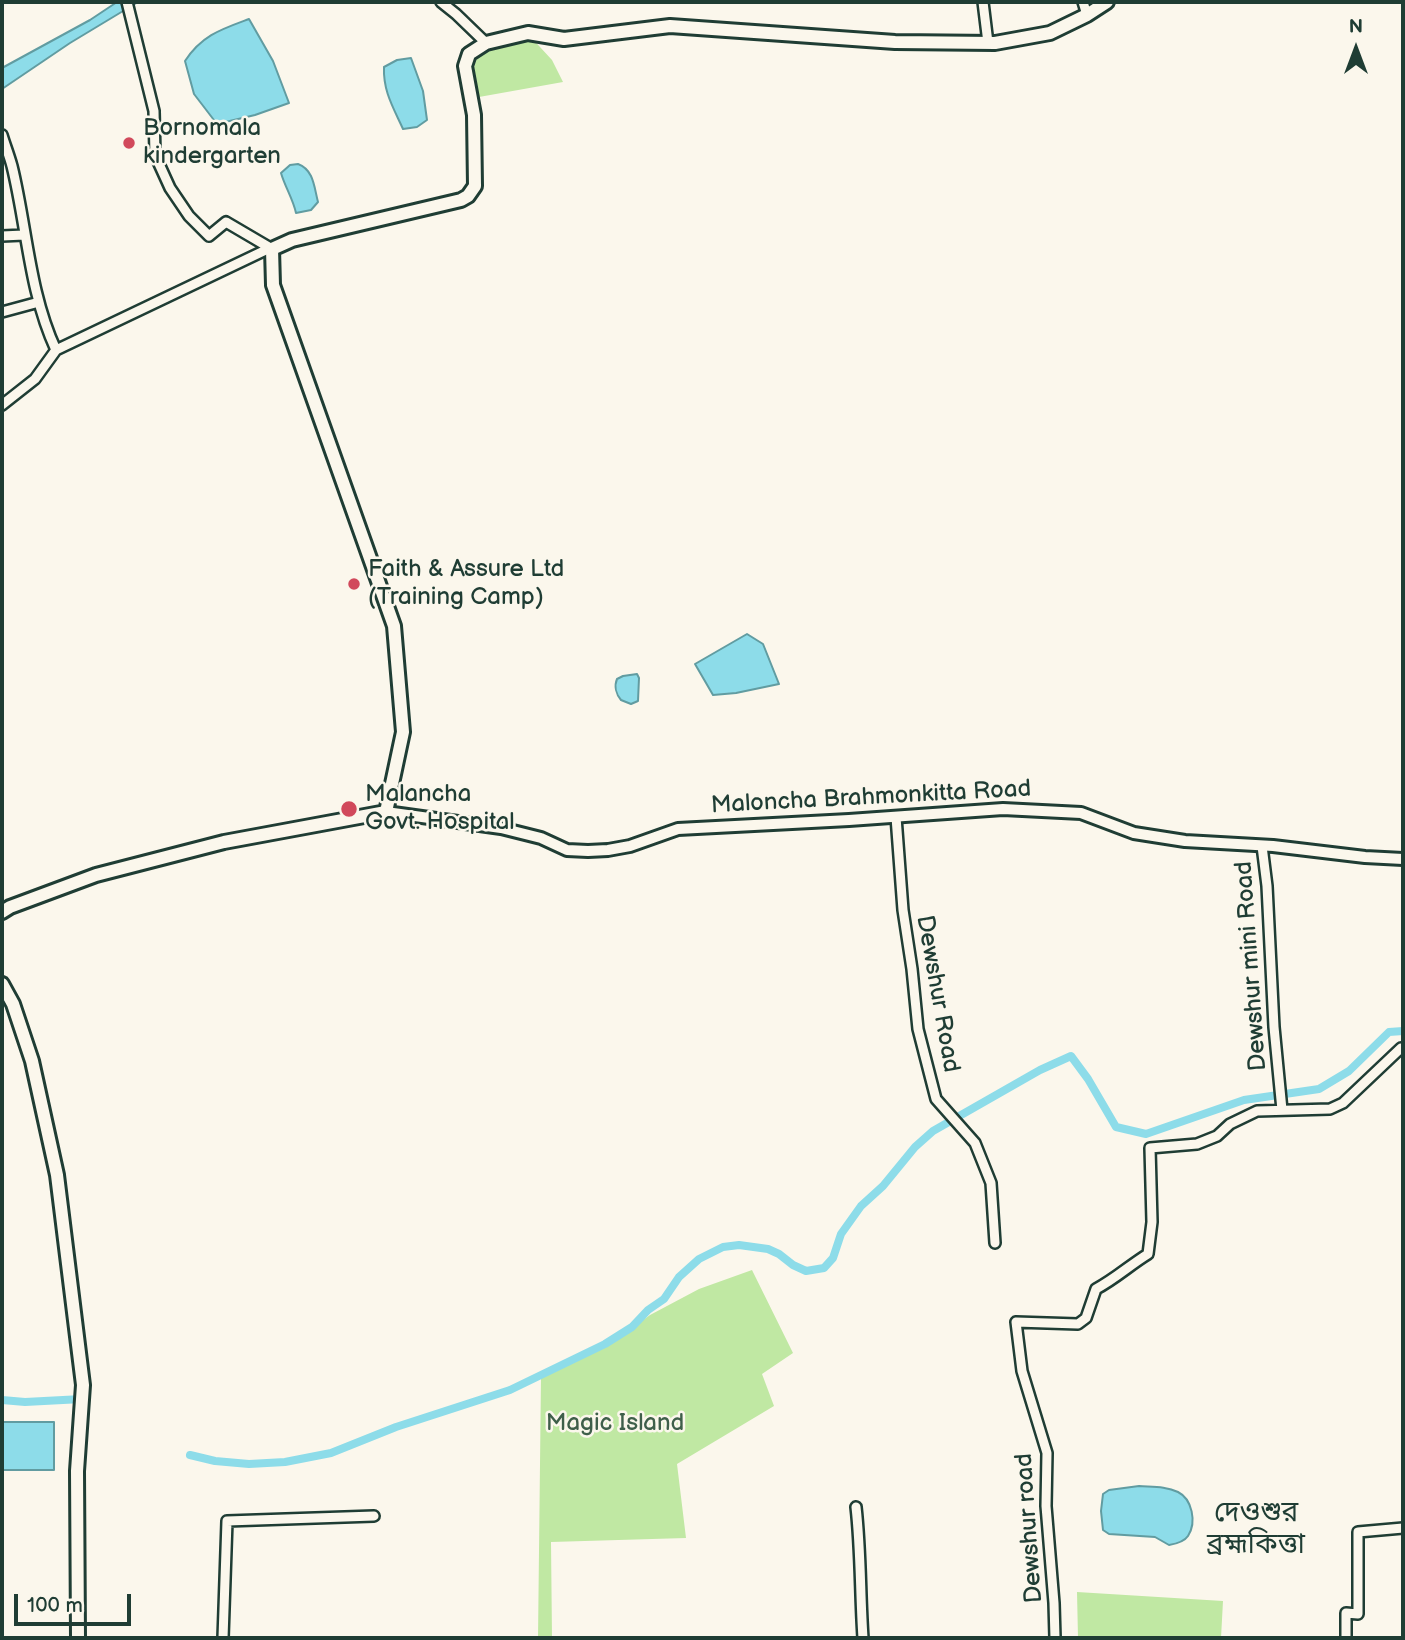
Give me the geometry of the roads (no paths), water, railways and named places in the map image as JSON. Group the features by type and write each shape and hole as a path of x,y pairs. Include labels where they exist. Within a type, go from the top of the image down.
{"main road":[{"path":"2,912 96,875 224,842 386,812 403,732 394,626 273,285 271,248 292,240 461,200 468,196 475,186 474,114 465,66 469,54 486,43 528,33 564,40 670,26 895,42 988,43 1050,33 1107,2"},
{"path":"2,984 13,1004 32,1061 57,1175 83,1385 77,1471 78,1638"}],"street":[{"path":"127,2 154,111 155,155 170,188 189,216 209,236 226,222 271,248"},
{"path":"441,2 486,43"},
{"path":"983,2 988,43"},
{"path":"1083,2 1087,15"},
{"path":"2,135 12,165 24,236 45,327 56,349"},
{"path":"2,236 24,236"},
{"path":"2,404 35,379 56,349 271,248"},
{"path":"2,312 39,302"},
{"name":"Maloncha Brahmonkitta Road","path":"386,812 501,828 541,838 567,850 588,851 630,846 678,829 1003,809 1081,813 1134,833 1157,838 1366,858 1403,859"},
{"name":"Dewshur Road","path":"896,817 903,911 918,1028 936,1099 975,1143 991,1183 995,1243"},
{"name":"Dewshur mini Road","path":"1262,846 1282,1110"},
{"path":"1282,1110 1329,1109 1343,1103 1403,1048"},
{"name":"Dewshur road","path":"1055,1638 1046,1506 1047,1453 1022,1371 1016,1322 1078,1324 1086,1318 1096,1289 1148,1254 1152,1222 1150,1148 1197,1144 1217,1136 1230,1124 1257,1111 1282,1110"},
{"path":"856,1507 863,1638"},
{"path":"223,1638 228,1521 374,1516"},
{"path":"1346,1638 1346,1613 1358,1614 1358,1532 1403,1528"}],"water":[{"path":"117,2 138,2 70,43 2,89 2,68 90,20"},
{"path":"249,19 273,61 289,103 217,124 194,94 185,61 206,39"},
{"path":"411,58 423,91 427,120 417,127 403,129 387,91 384,67 397,60"},
{"path":"298,164 310,175 318,202 311,210 296,213 281,173 290,165"},
{"path":"747,634 763,644 779,684 713,695 695,664"},
{"path":"637,674 638,701 631,704 619,698 616,682 623,676"},
{"path":"2,1422 54,1422 54,1470 2,1470"},
{"path":"1139,1486 1169,1489 1183,1495 1192,1511 1191,1530 1186,1538 1169,1545 1155,1537 1109,1534 1103,1530 1103,1494 1109,1490"}],"waterway":[{"path":"190,1455 215,1461 249,1464 285,1462 331,1453 396,1427 510,1390 605,1344 632,1327 648,1310 664,1299 679,1277 699,1259 723,1247 739,1245 768,1249 806,1271 824,1268 833,1258 841,1234 861,1206 933,1131 1040,1070 1071,1056 1116,1127 1146,1134 1244,1100 1319,1089 1349,1071 1389,1032 1403,1031"},
{"path":"2,1400 25,1402 82,1399"}],"place":[{"name":"Bornomala kindergarten","path":"129,143"},
{"name":"Faith & Assure Ltd (Training Camp)","path":"354,584"},
{"name":"Malancha Govt. Hospital","path":"349,809"}],"district":[{"name":"দেওশুর ব্রহ্মকিত্তা","path":"1256,1530"}],"park label":[{"name":"Magic Island","path":"615,1424"}]}
